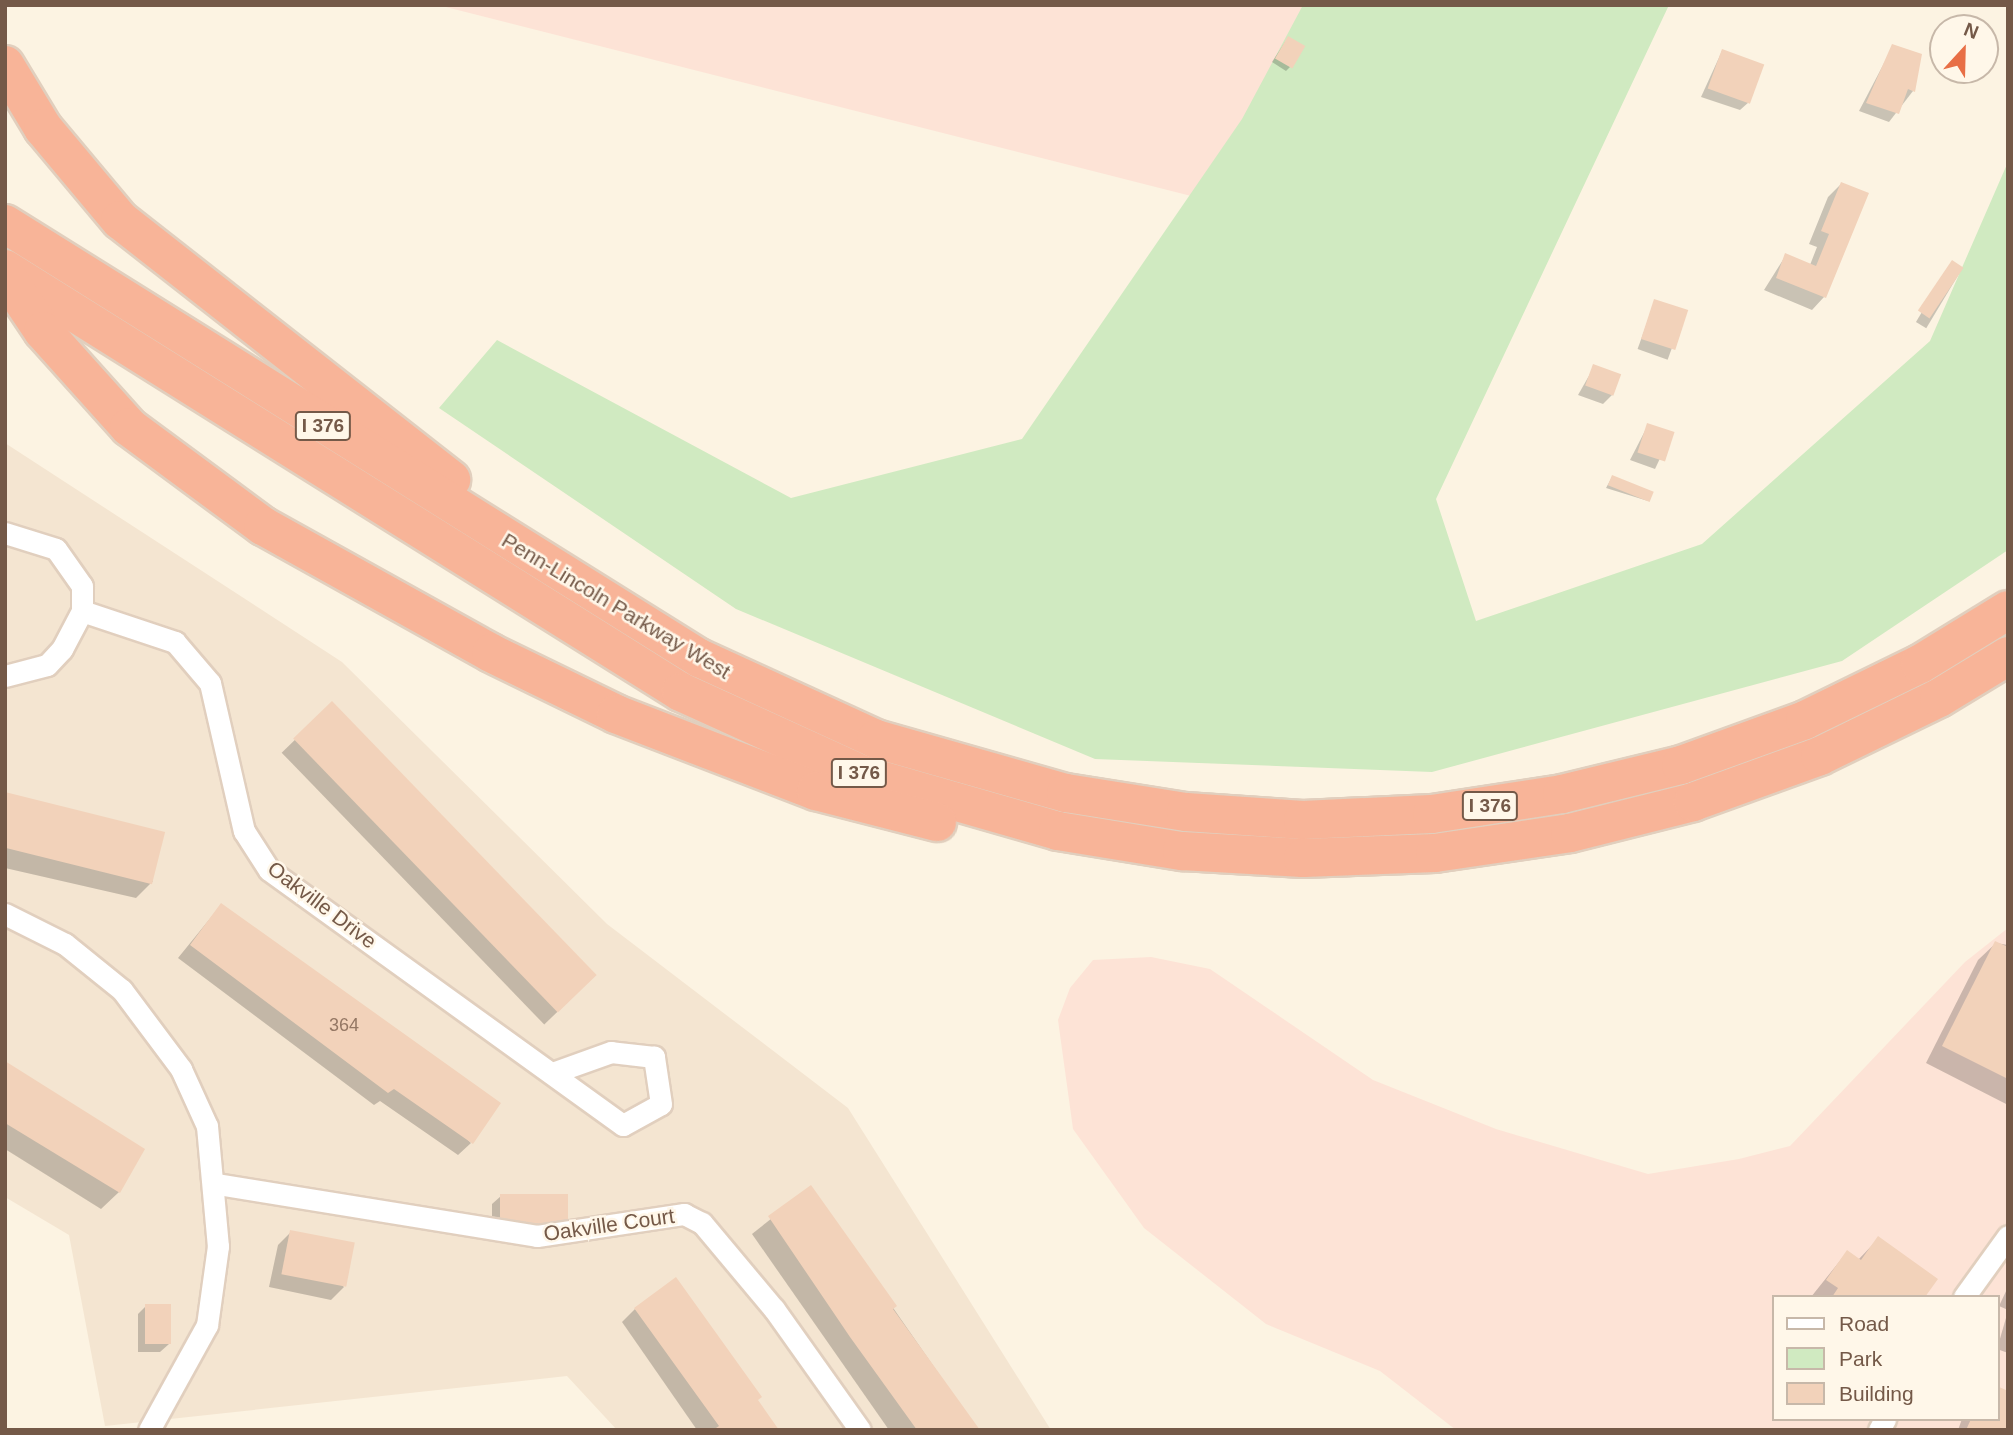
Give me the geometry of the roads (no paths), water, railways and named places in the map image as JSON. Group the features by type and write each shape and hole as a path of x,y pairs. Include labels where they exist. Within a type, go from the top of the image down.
{"highway":[{"path":"5,65 68,162 149,247 642,626"},
{"name":"Penn-Lincoln Parkway West","path":"5,224 642,626 815,715 938,760 1129,804 1303,820 1498,806 1681,765 1862,694 2008,610"},
{"name":"Penn-Lincoln Parkway West","path":"5,269 563,622 739,721 926,797 1058,831 1182,850 1303,859 1435,853 1631,819 1820,756 1939,698 2008,656"},
{"path":"5,276 43,331 128,426 215,496 491,653 616,714 752,769 880,810 999,832 1182,850"}],"street":[{"path":"5,533 56,549 82,586 82,611 47,665 5,676"},
{"name":"Oakville Drive","path":"82,611 175,642 210,683 244,831 268,870 555,1072 623,1125 661,1104 654,1058 611,1052 555,1072"},
{"path":"5,914 65,944 130,1000 181,1069 207,1126 217,1184 218,1247 207,1325 149,1430"},
{"name":"Oakville Court","path":"217,1184 537,1236 684,1214 702,1223 774,1309 860,1430"},
{"path":"1965,1295 2008,1236"}]}
